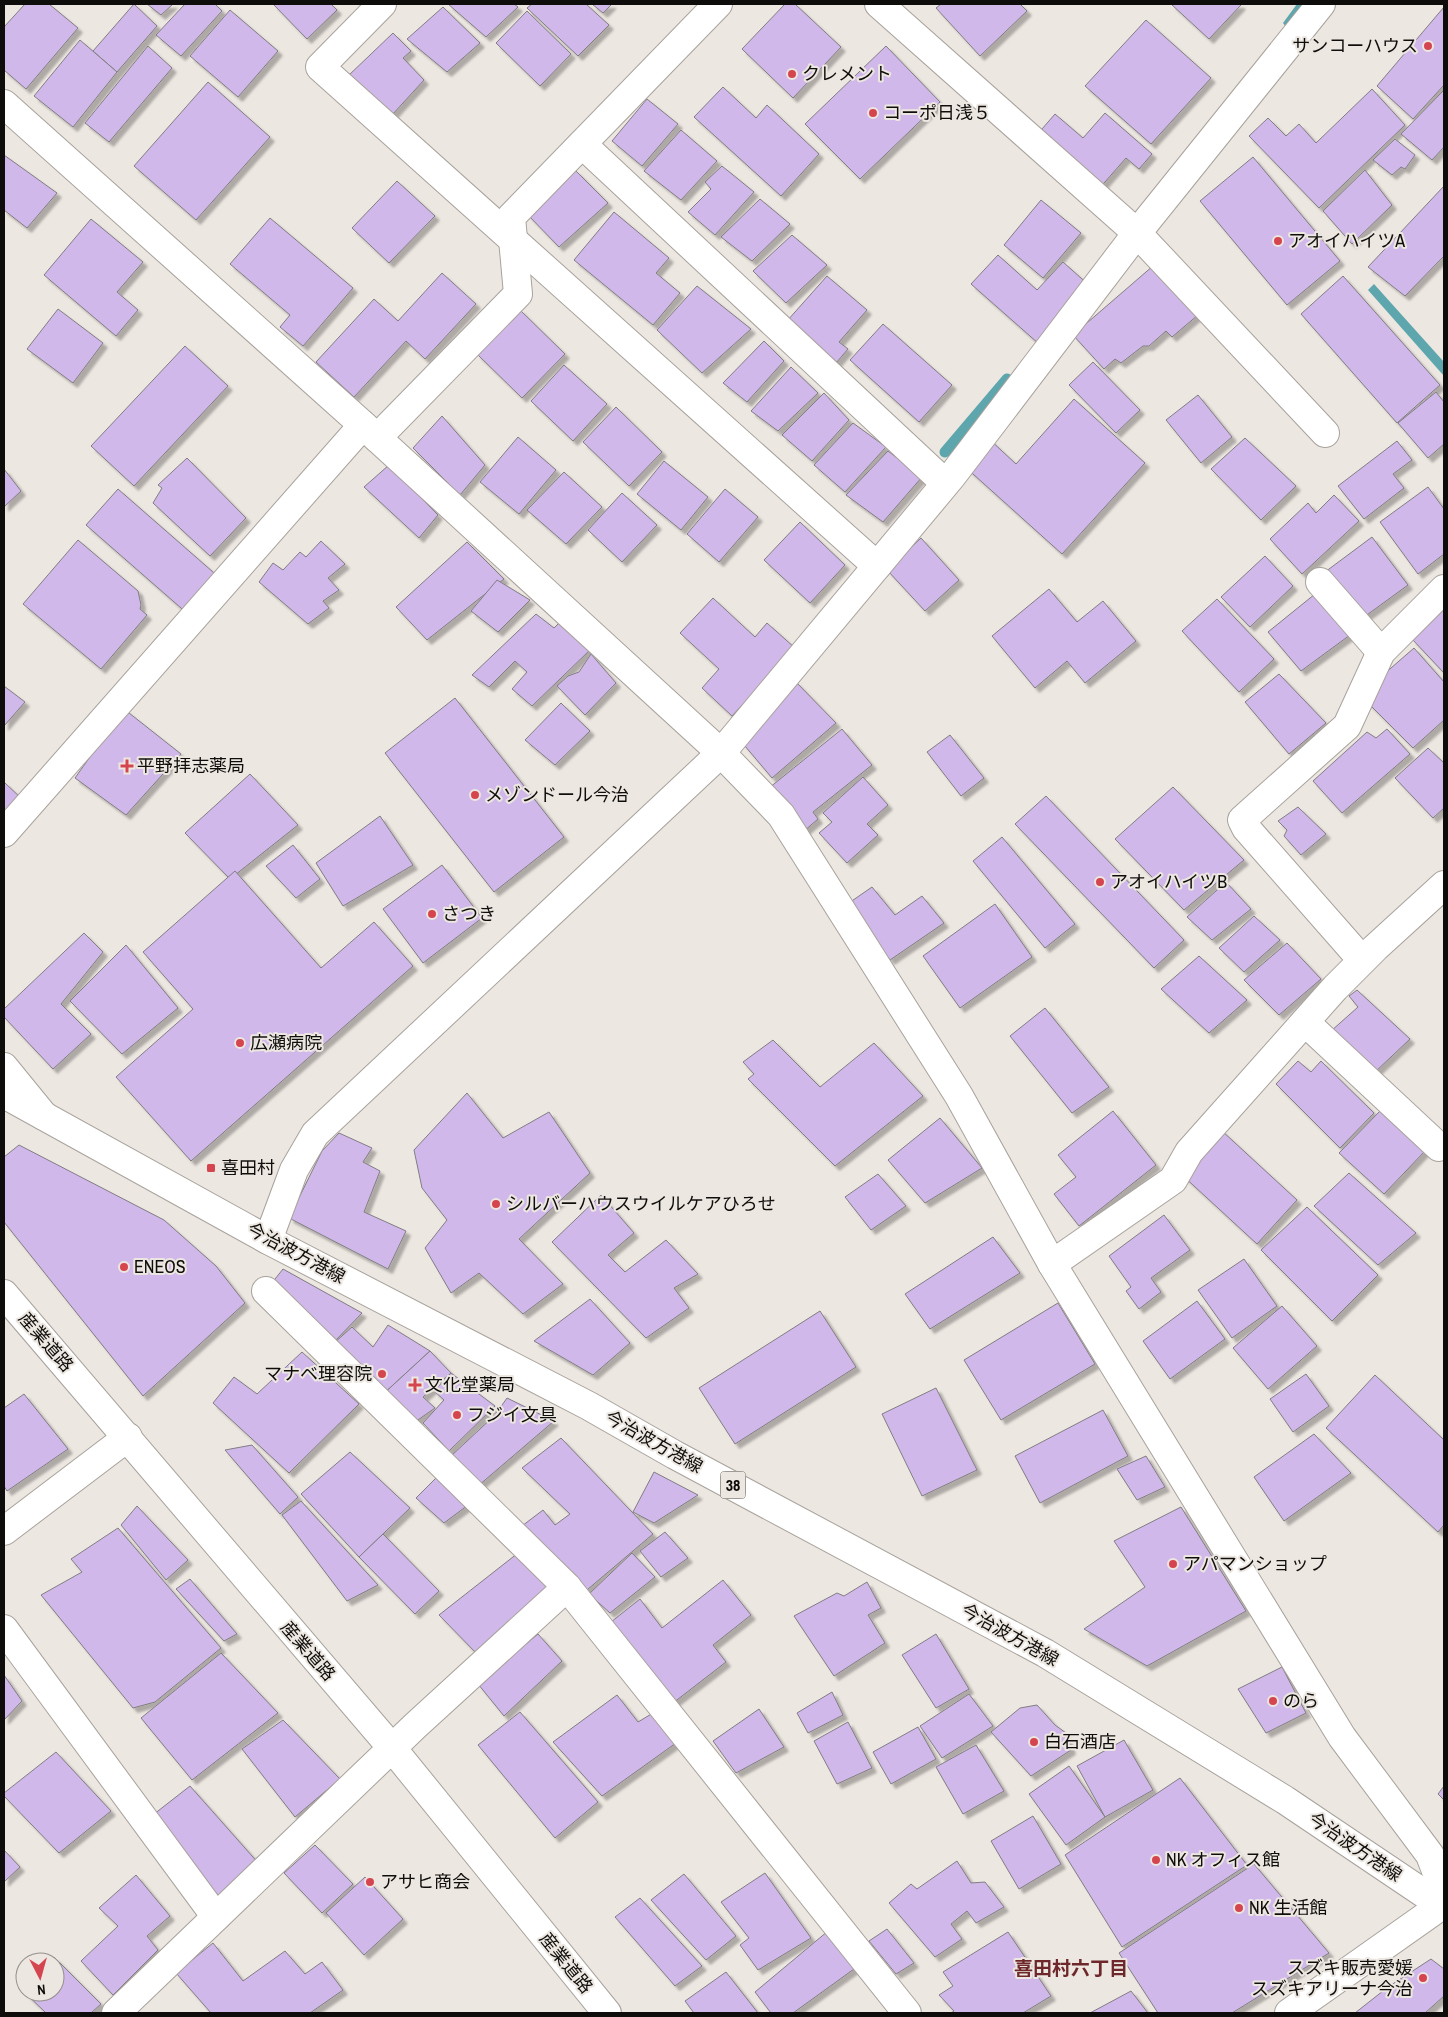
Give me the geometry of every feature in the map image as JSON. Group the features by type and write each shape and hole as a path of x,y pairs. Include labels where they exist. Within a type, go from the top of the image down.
{"street":[{"path":"382,4 320,68 877,566"},
{"path":"4,833 370,432 518,294 511,217 718,4"},
{"path":"879,4 1137,233 1325,433"},
{"path":"268,1240 294,1170 315,1134 721,753 945,483 1137,233 1321,4"},
{"path":"4,104 370,432 721,753 781,814 959,1096 1052,1264 1342,1737 1430,1856 1444,1901 1289,2013"},
{"path":"582,144 945,483"},
{"path":"1320,582 1381,652"},
{"path":"1362,960 1246,828 1242,820 1347,726 1381,652 1444,589"},
{"path":"1052,1264 1173,1180 1189,1152 1305,1022 1362,960 1444,885"},
{"path":"1305,1022 1439,1147"},
{"path":"4,1067 45,1117"},
{"name":"今治波方港線","path":"4,1094 268,1240 589,1406 675,1455 1045,1653 1285,1800 1444,1901"},
{"path":"266,1291 567,1587 907,2013"},
{"name":"産業道路","path":"4,1294 392,1748 607,2013"},
{"path":"4,1531 128,1437"},
{"path":"116,2013 392,1748 567,1587"},
{"path":"4,1628 216,1917"}],"water":[{"path":"1297,4 1310,4 1289,31 1283,23"},
{"path":"1374,284 1444,362 1444,376 1368,290"}],"building":[{"path":"25,4 49,4 78,28 26,89 4,70 4,27"},
{"path":"134,4 157,26 117,72 93,51"},
{"path":"147,4 173,4 161,15"},
{"path":"185,4 215,4 222,11 181,56 156,35"},
{"path":"273,4 331,4 337,10 307,39"},
{"path":"448,4 514,4 518,7 486,37"},
{"path":"532,4 586,4 609,25 578,56 527,8"},
{"path":"592,4 612,4 603,13"},
{"name":"クレメント","path":"785,4 795,4 841,47 793,98 742,49"},
{"path":"941,4 1020,4 1027,11 980,56 936,8"},
{"path":"1171,4 1240,4 1241,5 1209,39"},
{"path":"443,7 480,43 447,72 407,39"},
{"name":"サンコーハウス","path":"1444,7 1444,85 1413,119 1377,86"},
{"path":"230,10 278,51 238,97 190,56"},
{"path":"527,11 571,54 540,86 496,43"},
{"path":"1146,20 1211,78 1151,144 1085,86"},
{"path":"393,33 411,51 403,58 424,80 392,115 348,76"},
{"path":"80,40 117,72 73,127 34,96"},
{"path":"148,46 172,68 109,142 85,123"},
{"name":"コーポ日浅５","path":"886,46 940,102 860,179 805,124"},
{"path":"208,82 270,137 196,220 134,166"},
{"path":"723,87 756,118 767,105 819,154 781,196 694,117"},
{"path":"1372,89 1405,125 1319,208 1249,136 1268,118 1286,136 1299,124 1316,143"},
{"path":"1444,90 1444,147 1432,160 1401,134"},
{"path":"647,99 678,124 642,166 612,141"},
{"path":"1105,113 1152,154 1139,169 1126,158 1097,191 1035,137 1055,114 1083,138"},
{"path":"681,130 717,161 681,200 644,171"},
{"path":"1395,139 1415,155 1405,169 1401,167 1392,175 1373,160"},
{"path":"4,155 57,193 27,228 4,210"},
{"name":"アオイハイツA","path":"1253,157 1340,261 1287,305 1200,201"},
{"path":"722,166 754,192 715,235 688,212 711,189 705,182"},
{"path":"1365,170 1392,205 1352,244 1323,211"},
{"path":"576,171 608,203 559,247 527,214 566,172"},
{"path":"397,181 435,216 389,263 352,228"},
{"path":"1444,186 1444,256 1405,296 1368,267"},
{"path":"760,199 790,224 752,261 721,237"},
{"path":"1041,200 1081,233 1043,278 1004,245"},
{"path":"614,212 669,258 656,273 680,293 653,325 574,260"},
{"path":"270,218 353,288 303,346 280,327 290,315 230,264"},
{"path":"91,219 143,262 117,292 138,310 116,336 44,275"},
{"path":"792,235 827,265 786,303 753,271"},
{"path":"998,255 1037,290 1063,262 1091,287 1039,344 971,284"},
{"path":"1161,259 1205,309 1172,337 1166,331 1149,346 1143,346 1121,363 1115,359 1104,369 1073,335"},
{"path":"442,273 476,304 425,359 406,341 354,397 316,362 374,299 398,321"},
{"path":"827,276 867,310 839,342 848,349 836,363 787,321"},
{"path":"1343,276 1440,385 1397,423 1301,314"},
{"path":"697,286 751,329 702,373 657,330"},
{"path":"58,309 103,343 73,383 27,349"},
{"path":"519,309 565,354 522,398 476,353"},
{"path":"883,324 952,385 919,422 850,360"},
{"path":"764,341 784,361 747,402 723,383"},
{"path":"185,346 228,386 134,486 91,446"},
{"path":"1093,362 1140,410 1116,433 1069,385"},
{"path":"564,365 607,404 573,441 531,401"},
{"path":"791,367 818,393 778,431 751,411"},
{"path":"1436,392 1444,402 1444,444 1428,458 1398,423"},
{"path":"824,393 849,420 812,461 782,435"},
{"path":"1198,395 1232,437 1201,463 1166,420"},
{"path":"1074,399 1145,463 1062,554 963,465 988,438 1016,464"},
{"path":"616,407 662,452 629,486 583,442"},
{"path":"442,416 485,465 460,495 413,448"},
{"path":"853,423 886,447 845,492 814,465"},
{"path":"518,437 556,470 519,514 480,482"},
{"path":"1245,438 1296,486 1261,520 1211,469"},
{"path":"1397,441 1412,460 1393,474 1404,488 1364,519 1338,486"},
{"path":"888,451 922,477 883,522 846,495"},
{"path":"187,458 246,518 210,556 153,503 162,488 158,485"},
{"path":"664,461 708,497 681,530 637,494"},
{"path":"389,465 438,515 419,538 364,487"},
{"path":"4,469 21,491 4,507"},
{"path":"564,472 602,507 566,544 527,510"},
{"path":"1428,487 1444,509 1444,554 1418,574 1380,522"},
{"path":"118,489 221,579 189,615 86,525"},
{"path":"725,489 758,517 719,562 687,534"},
{"path":"622,493 657,525 622,562 588,530"},
{"path":"1334,495 1359,521 1302,574 1270,539 1308,503 1316,513"},
{"path":"800,522 845,565 810,603 764,560"},
{"path":"1372,537 1408,585 1360,620 1325,572"},
{"path":"921,538 959,580 925,611 887,570"},
{"path":"78,540 138,591 140,609 147,615 101,669 23,604"},
{"path":"321,541 345,564 328,578 339,590 323,601 329,608 308,624 259,582 273,563 283,570 300,552 306,557"},
{"path":"467,542 504,579 427,640 396,607"},
{"path":"1265,556 1293,586 1250,627 1221,597"},
{"path":"497,580 530,600 498,632 471,611"},
{"path":"1049,589 1077,622 1103,601 1136,641 1085,683 1067,661 1035,688 992,636"},
{"path":"1315,594 1350,635 1301,671 1268,632"},
{"path":"713,598 755,637 767,623 795,648 732,716 702,688 719,669 680,633"},
{"path":"1217,599 1274,659 1239,692 1182,631"},
{"path":"1444,609 1444,673 1412,639"},
{"path":"536,614 554,628 561,621 591,649 532,706 512,689 527,672 515,661 489,687 472,675"},
{"path":"1414,648 1444,682 1444,720 1413,748 1360,695"},
{"path":"591,654 616,683 585,715 557,686 568,676 579,672"},
{"path":"1279,674 1326,723 1289,754 1245,702"},
{"path":"795,681 836,723 772,778 739,739"},
{"path":"4,686 25,702 4,726"},
{"name":"メゾンドール今治","path":"455,698 564,837 494,892 385,753"},
{"path":"561,703 590,731 555,765 525,740"},
{"name":"平野拝志薬局","path":"124,709 181,754 126,815 75,778"},
{"path":"842,729 872,765 813,812 818,819 804,831 769,788"},
{"path":"1387,729 1410,754 1342,813 1313,781 1367,732 1376,738"},
{"path":"950,735 984,778 961,796 927,752"},
{"path":"1428,748 1444,763 1444,808 1433,818 1395,778"},
{"path":"250,774 298,825 230,879 185,833"},
{"path":"863,777 888,805 867,824 878,835 847,863 819,833 832,822 823,813"},
{"path":"4,782 25,802 4,825"},
{"path":"1173,787 1244,860 1184,910 1115,839"},
{"name":"アオイハイツB","path":"1046,796 1184,940 1154,968 1015,824"},
{"path":"1298,807 1326,834 1301,855 1284,836 1287,830 1278,821"},
{"path":"380,816 413,865 343,906 316,863"},
{"path":"1002,837 1075,924 1045,948 973,861"},
{"path":"293,845 320,879 296,898 266,866"},
{"name":"さつき","path":"442,865 482,918 423,963 383,909"},
{"name":"広瀬病院","path":"235,871 321,968 374,922 413,966 191,1161 116,1077 193,1009 143,952"},
{"path":"1226,882 1251,909 1212,940 1187,917"},
{"path":"872,887 895,915 922,896 944,923 890,960 846,905"},
{"path":"995,904 1032,957 960,1008 923,956"},
{"path":"1254,916 1280,940 1244,972 1219,948"},
{"path":"84,933 103,952 61,1004 91,1034 53,1069 4,1017 4,1009"},
{"path":"1287,943 1321,979 1279,1015 1244,980"},
{"path":"126,945 178,1008 122,1054 70,1001"},
{"path":"1199,956 1247,1000 1209,1033 1161,989"},
{"path":"1357,990 1410,1039 1374,1073 1331,1031 1358,1007 1349,996"},
{"path":"1045,1008 1109,1087 1072,1113 1010,1036"},
{"path":"773,1040 820,1087 874,1043 923,1096 835,1166 748,1079 754,1074 743,1062"},
{"path":"1298,1061 1311,1072 1321,1061 1374,1113 1340,1148 1276,1084"},
{"name":"シルバーハウスウイルケアひろせ","path":"467,1093 503,1138 549,1112 590,1173 519,1239 563,1284 523,1314 479,1273 451,1293 425,1248 447,1220 422,1188 414,1150"},
{"path":"1381,1110 1425,1151 1384,1194 1339,1153"},
{"path":"1113,1111 1156,1165 1079,1226 1054,1194 1076,1177 1058,1155"},
{"path":"940,1118 982,1168 925,1203 888,1160"},
{"path":"1221,1130 1297,1200 1257,1244 1181,1174"},
{"path":"339,1133 372,1148 363,1162 380,1171 364,1212 406,1231 388,1269 289,1218 322,1151"},
{"path":"19,1145 164,1220 216,1266 245,1303 143,1396 4,1222 4,1157"},
{"path":"1349,1173 1416,1233 1378,1265 1314,1206"},
{"path":"878,1174 906,1206 871,1230 845,1197"},
{"path":"601,1195 634,1233 608,1255 625,1272 666,1240 698,1274 674,1288 689,1308 646,1338 552,1242"},
{"path":"1307,1207 1378,1275 1332,1321 1261,1250"},
{"path":"1164,1215 1190,1250 1151,1278 1161,1292 1139,1309 1126,1291 1131,1287 1109,1256"},
{"path":"993,1237 1020,1273 930,1329 905,1294"},
{"path":"1244,1259 1277,1306 1232,1338 1198,1290"},
{"path":"283,1269 362,1313 333,1343 271,1284"},
{"path":"590,1299 630,1343 593,1375 534,1341"},
{"path":"1197,1301 1225,1339 1170,1379 1143,1341"},
{"path":"1058,1303 1095,1364 1001,1420 964,1360"},
{"path":"1282,1306 1317,1346 1268,1389 1233,1348"},
{"path":"820,1311 856,1367 735,1444 699,1388"},
{"name":"マナベ理容院","path":"388,1325 430,1351 380,1397 333,1344 352,1327 373,1347"},
{"name":"文化堂薬局","path":"430,1351 451,1373 423,1397 435,1408 415,1422 380,1397"},
{"path":"302,1352 359,1404 289,1473 213,1403 234,1377 257,1394"},
{"name":"フジイ文具","path":"451,1373 495,1406 449,1451 423,1423 444,1400 434,1391"},
{"path":"1306,1374 1329,1406 1293,1432 1270,1399"},
{"path":"1375,1375 1444,1440 1444,1525 1438,1532 1326,1428"},
{"path":"936,1388 977,1470 922,1496 882,1414"},
{"path":"24,1394 68,1449 7,1491 4,1486 4,1408"},
{"path":"507,1398 554,1421 478,1486 450,1457 495,1415"},
{"path":"1103,1410 1128,1456 1040,1503 1015,1456"},
{"path":"1314,1434 1351,1473 1284,1521 1254,1477"},
{"path":"561,1438 653,1534 581,1595 518,1529 543,1510 555,1525 570,1514 522,1468"},
{"path":"252,1445 298,1497 280,1514 225,1450"},
{"path":"350,1452 410,1508 359,1557 301,1494"},
{"path":"1146,1456 1165,1487 1137,1500 1117,1469"},
{"path":"442,1472 472,1502 444,1523 416,1498"},
{"path":"654,1472 698,1495 654,1523 633,1512"},
{"path":"301,1501 378,1585 347,1601 282,1515"},
{"path":"137,1506 188,1560 166,1580 121,1525"},
{"name":"アパマンショップ","path":"1181,1507 1246,1611 1147,1666 1084,1629 1145,1587 1114,1541"},
{"path":"118,1528 221,1648 155,1702 133,1708 41,1595 82,1572 71,1559"},
{"path":"665,1532 688,1558 661,1577 640,1551"},
{"path":"383,1534 439,1591 415,1614 359,1557"},
{"path":"518,1553 555,1588 479,1656 439,1615"},
{"path":"632,1553 655,1577 610,1613 589,1594"},
{"path":"190,1579 237,1634 224,1641 176,1589"},
{"path":"723,1580 751,1615 713,1645 726,1662 673,1703 611,1622 640,1599 662,1628"},
{"path":"867,1582 881,1608 868,1615 885,1643 834,1676 794,1616 837,1593 844,1596"},
{"path":"538,1634 562,1661 504,1716 478,1684"},
{"path":"936,1634 969,1689 936,1708 902,1655"},
{"path":"221,1653 278,1713 192,1780 141,1718"},
{"name":"のら","path":"1282,1667 1306,1713 1266,1733 1238,1689"},
{"path":"4,1675 22,1701 4,1720"},
{"path":"832,1692 843,1715 808,1733 797,1713"},
{"path":"969,1694 993,1726 942,1758 920,1726"},
{"path":"617,1695 638,1722 653,1713 676,1743 602,1796 553,1742"},
{"name":"白石酒店","path":"1037,1705 1055,1725 1066,1733 1071,1750 1031,1776 991,1732 1020,1708"},
{"path":"759,1709 784,1747 736,1773 713,1741"},
{"path":"520,1712 598,1802 555,1838 478,1745"},
{"path":"283,1720 340,1779 295,1817 242,1749"},
{"path":"848,1722 872,1768 837,1784 814,1741"},
{"path":"918,1727 936,1759 891,1784 873,1752"},
{"path":"1124,1740 1153,1790 1105,1817 1077,1766"},
{"path":"976,1745 1004,1791 963,1814 936,1767"},
{"path":"56,1752 111,1811 59,1853 4,1796 4,1793"},
{"path":"1069,1766 1105,1817 1066,1845 1029,1794"},
{"name":"NK オフィス館","path":"1180,1778 1247,1865 1122,1947 1065,1855"},
{"path":"190,1786 260,1865 215,1900 149,1818"},
{"path":"1444,1786 1444,1800 1438,1794"},
{"path":"1033,1816 1061,1864 1019,1889 991,1841"},
{"path":"315,1845 353,1884 322,1913 284,1873"},
{"path":"4,1850 20,1867 4,1882"},
{"path":"957,1861 971,1883 985,1882 1004,1907 976,1923 967,1911 951,1924 962,1939 935,1957 889,1903 911,1884 917,1889"},
{"name":"NK 生活館","path":"1254,1864 1329,1953 1232,2013 1158,2013 1119,1953"},
{"path":"765,1873 811,1938 758,1970 740,1945 749,1938 721,1902"},
{"path":"684,1874 736,1936 706,1960 651,1900"},
{"path":"136,1875 170,1916 147,1936 158,1950 113,1995 81,1961 118,1926 99,1908"},
{"path":"365,1877 403,1919 364,1955 326,1913"},
{"path":"640,1898 702,1966 675,1986 615,1917"},
{"path":"887,1929 914,1963 896,1974 869,1941"},
{"path":"828,1931 854,1969 793,2013 771,2013 755,1992"},
{"path":"1008,1932 1051,1996 1023,2013 951,2013 954,2011 939,1995 953,1986 943,1972"},
{"path":"213,1943 243,1981 285,1951 305,1974 322,1962 343,1990 310,2013 211,2013 176,1973"},
{"name":"スズキ販売愛媛 スズキアリーナ今治","path":"1431,1959 1444,1969 1444,1996 1425,2013 1355,2013 1388,1987"},
{"path":"65,1968 101,2004 91,2013 46,2013 35,2002 65,2002"},
{"path":"726,1972 758,2013 694,2013 685,2001"},
{"path":"1131,1991 1148,2013 1090,2013"}],"waterway":[{"path":"945,452 1007,379"}],"place":[{"name":"サンコーハウス","path":"1428,46"},
{"name":"クレメント","path":"792,74"},
{"name":"コーポ日浅５","path":"873,113"},
{"name":"アオイハイツA","path":"1278,241"},
{"name":"平野拝志薬局","path":"127,766"},
{"name":"メゾンドール今治","path":"475,795"},
{"name":"アオイハイツB","path":"1100,882"},
{"name":"さつき","path":"432,914"},
{"name":"広瀬病院","path":"240,1043"},
{"name":"喜田村","path":"211,1168"},
{"name":"シルバーハウスウイルケアひろせ","path":"496,1204"},
{"name":"ENEOS","path":"124,1267"},
{"name":"マナベ理容院","path":"382,1374"},
{"name":"文化堂薬局","path":"415,1385"},
{"name":"フジイ文具","path":"457,1415"},
{"name":"アパマンショップ","path":"1173,1564"},
{"name":"のら","path":"1273,1701"},
{"name":"白石酒店","path":"1034,1742"},
{"name":"NK オフィス館","path":"1156,1860"},
{"name":"アサヒ商会","path":"370,1882"},
{"name":"NK 生活館","path":"1239,1908"},
{"name":"スズキ販売愛媛 スズキアリーナ今治","path":"1423,1978"}],"district":[{"name":"喜田村六丁目","path":"1071,1968"}]}
